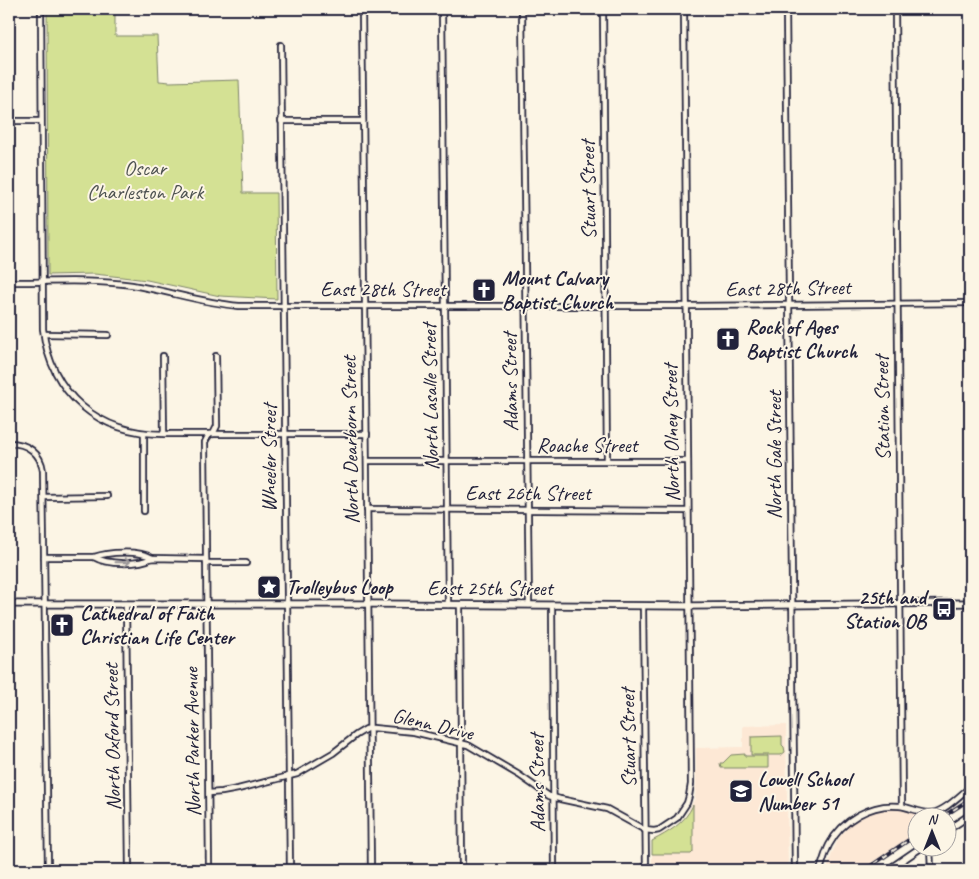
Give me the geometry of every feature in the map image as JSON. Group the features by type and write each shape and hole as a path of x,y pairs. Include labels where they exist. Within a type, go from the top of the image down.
{"street":[{"path":"40,9 44,334 50,361 65,388 88,410 108,423 124,430 164,434 366,434"},
{"name":"North Dearborn Street","path":"362,9 371,870"},
{"name":"North Lasalle Street","path":"442,9 448,605"},
{"name":"Adams Street","path":"522,9 528,605"},
{"name":"Stuart Street","path":"602,9 607,461"},
{"name":"North Olney Street","path":"646,830 659,830 677,818 685,807 690,791 684,9"},
{"name":"North Gale Street","path":"786,9 795,870"},
{"name":"Station Street","path":"894,9 902,806"},
{"name":"Wheeler Street","path":"281,45 290,870"},
{"path":"9,121 41,121"},
{"path":"281,121 363,121"},
{"name":"East 28th Street","path":"9,282 107,282 152,289 229,306 686,306 970,302"},
{"path":"44,334 108,335"},
{"path":"163,356 164,434"},
{"name":"North Parker Avenue","path":"210,870 205,441 217,426 216,356"},
{"path":"144,433 144,512"},
{"path":"9,443 21,444 35,452 42,463 43,472 48,870"},
{"name":"Roache Street","path":"367,461 688,461"},
{"path":"44,497 107,496"},
{"name":"East 26th Street","path":"367,509 688,511"},
{"path":"44,557 94,557 120,553 147,555 152,558"},
{"path":"94,557 99,561 120,563 152,558 246,563"},
{"name":"East 25th Street","path":"9,604 688,606 970,603"},
{"name":"North Oxford Street","path":"126,604 130,870"},
{"path":"460,605 462,870"},
{"name":"Adams Street","path":"552,605 554,870"},
{"name":"Stuart Street","path":"643,606 646,870"},
{"name":"Glenn Drive","path":"209,793 238,790 297,774 308,769 369,728 395,730 414,732 474,748 520,775 549,796 607,809 646,830"},
{"path":"820,870 834,838 854,818 875,807 886,805 934,812 941,809 970,787"},
{"path":"956,824 970,815"},
{"path":"888,870 908,856"},
{"path":"930,856 930,870"}],"shaded area":[{"name":"Lowell School Number 51","path":"786,725 788,870 652,870 652,840 676,826 686,816 695,798 696,748 743,747 743,726"},
{"path":"883,809 906,810 906,840 861,870 827,870 839,838 851,823"}],"green space":[{"name":"Oscar Charleston Park","path":"47,9 115,9 115,36 157,36 159,81 239,80 243,193 276,193 277,299 220,296 147,280 94,274 48,275"},
{"path":"782,736 782,745 785,752 781,755 751,755 751,737"},
{"path":"745,754 745,756 768,756 768,768 721,768 720,763 723,763 731,755"},
{"path":"693,805 693,852 691,854 652,854 652,841 681,822"}],"railway":[{"path":"956,808 970,799"},
{"path":"865,870 906,842"}],"place":[{"name":"Mount Calvary Baptist Church","path":"484,290"},
{"name":"Rock of Ages Baptist Church","path":"728,339"},
{"name":"Trolleybus Loop","path":"269,587"},
{"name":"25th and Station OB","path":"944,609"},
{"name":"Cathedral of Faith Christian Life Center","path":"62,625"},
{"name":"Lowell School Number 51","path":"741,791"}]}
